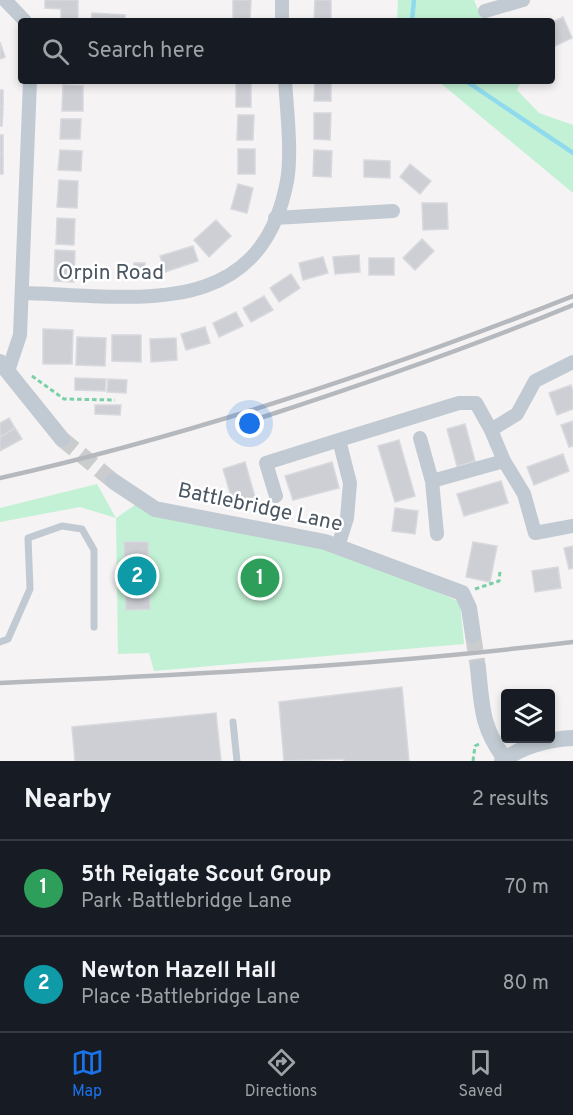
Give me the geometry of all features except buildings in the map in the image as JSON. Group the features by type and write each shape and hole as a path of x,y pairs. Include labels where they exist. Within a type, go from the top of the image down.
{"street":[{"path":"5,0 22,18"},
{"path":"282,0 282,18"},
{"path":"485,11 523,0"},
{"path":"30,84 20,335 7,365 62,439"},
{"name":"Orpin Road","path":"22,293 130,298 187,293 218,283 238,270 268,236 287,181 288,134 285,84"},
{"path":"276,218 393,211"},
{"path":"491,430 517,414 535,381 573,362"},
{"path":"276,496 266,463 459,403 476,403 504,461 524,494 535,533 573,526"},
{"path":"420,438 432,481 437,534"},
{"path":"338,546 347,518 350,483 339,440"},
{"path":"432,481 504,461"},
{"name":"Battlebridge Lane","path":"113,481 155,509 325,542 462,593"},
{"path":"462,593 469,608 473,635"},
{"path":"478,668 486,729 503,760 527,747 557,738 573,738"}],"lane":[{"path":"0,642 8,639 30,589 28,538 62,526 82,529 94,550 93,627"},
{"path":"233,722 237,761"}],"path":[{"path":"7,365 64,399 114,400"},
{"path":"462,593 499,581 500,571"},
{"path":"473,761 476,746"}],"green space":[{"path":"398,0 474,0 482,18 397,18"},
{"path":"442,84 520,84 517,90 539,113 573,125 573,193"},
{"path":"97,484 116,518 80,507 0,522 0,508"},
{"path":"135,505 348,554 460,602 464,644 154,671 149,653 118,654 116,518"}],"waterway":[{"path":"412,18 414,0"},
{"path":"470,84 573,153"}],"tunnel":[{"path":"62,439 113,481"},
{"path":"473,635 478,668"}],"railway":[{"path":"0,478 73,461 218,421 361,375 573,296"},
{"path":"263,417 419,364 573,305"},
{"path":"0,683 287,668 430,657 573,642"}],"place":[{"name":"Newton Hazell Hall","path":"137,576"},
{"name":"5th Reigate Scout Group","path":"260,578"}]}
